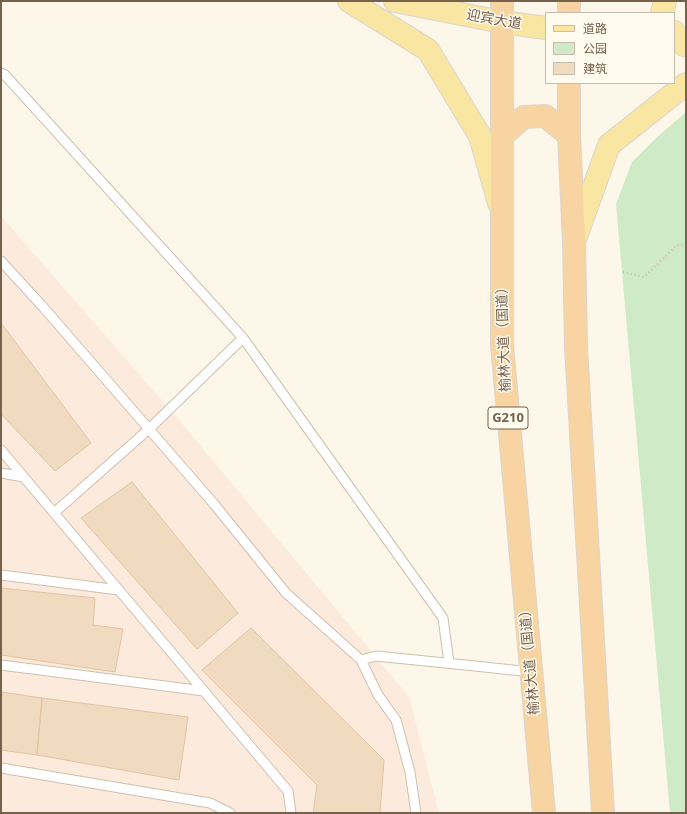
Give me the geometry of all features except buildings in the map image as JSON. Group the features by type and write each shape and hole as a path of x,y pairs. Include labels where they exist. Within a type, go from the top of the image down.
{"highway":[{"path":"569,1 569,12"},
{"name":"榆林大道（国道）","path":"502,12 502,345 544,813"},
{"path":"569,84 569,135 577,355 603,813"},
{"path":"502,136 524,117 545,116 569,135"}],"main road":[{"path":"349,1 428,50 480,136 501,210"},
{"name":"迎宾大道","path":"395,1 502,12 545,28"},
{"path":"662,12 665,1"},
{"path":"574,242 609,145 686,84"}],"lane":[{"path":"1,73 10,80 243,338 443,618 449,663"},
{"path":"1,261 44,308 214,504 286,593 361,660 378,695 396,720 410,772 416,813"},
{"path":"54,513 149,429 243,338"},
{"path":"1,450 288,791 291,813"},
{"path":"1,473 24,477"},
{"path":"1,575 119,590"},
{"path":"361,660 376,656 531,672"},
{"path":"1,664 204,691"},
{"path":"1,768 210,803 230,813"}],"path":[{"path":"623,272 644,277 677,245 686,246"}],"shaded area":[{"path":"1,216 185,427 409,697 439,813 1,813"}],"green space":[{"path":"686,112 686,813 670,813 616,204 632,162 656,138"}]}
